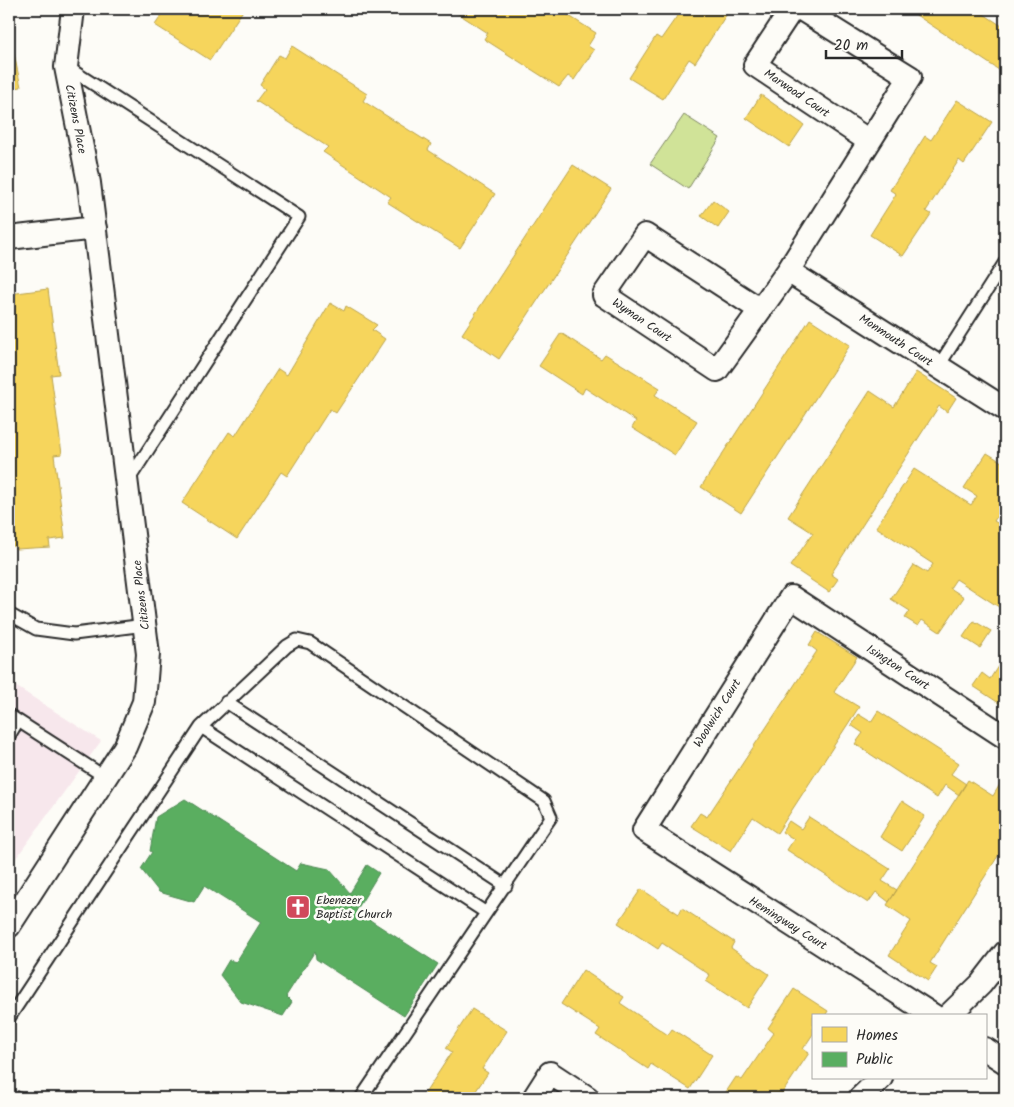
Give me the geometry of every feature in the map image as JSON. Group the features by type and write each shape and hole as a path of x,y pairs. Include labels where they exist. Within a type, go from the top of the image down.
{"street":[{"name":"Citizens Place","path":"9,926 125,747 144,702 148,654 89,183 66,67 73,9"},
{"name":"Marwood Court","path":"792,9 755,65 870,141"},
{"path":"788,271 910,77 801,9"},
{"path":"9,238 95,228"},
{"name":"Wyman Court","path":"759,309 645,235 604,295 717,370 788,271"},
{"name":"Monmouth Court","path":"788,271 1005,409"},
{"name":"Isington Court","path":"791,597 1005,737"},
{"name":"Woolwich Court","path":"644,830 791,597"},
{"name":"Hemingway Court","path":"644,830 931,1014"},
{"path":"950,1014 981,984 1005,953"},
{"path":"986,1050 1005,1062"},
{"path":"534,1098 550,1073 588,1098"},
{"path":"860,1098 880,1080"}],"lane":[{"path":"66,67 300,217 127,483"},
{"path":"938,367 1005,262"},
{"path":"9,614 36,629 74,634 145,625"},
{"path":"9,1018 201,727 288,646 297,640 310,642 544,801 551,817 361,1098"},
{"path":"226,702 506,886"},
{"path":"9,736 13,718 105,777"},
{"path":"201,727 485,912"}],"path":[{"path":"9,1087 29,1098"}],"shaded area":[{"path":"9,682 101,741 9,868"}],"green space":[{"path":"684,115 720,138 688,189 650,164"}],"building: Homes":[{"path":"166,9 244,9 210,60 155,25"},
{"path":"451,9 558,9 596,33 588,46 594,50 574,80 568,76 559,87 484,39 488,33"},
{"path":"682,9 730,9 695,63 689,59 663,99 629,78 656,36 661,39"},
{"path":"907,9 976,9 1005,28 1005,74"},
{"path":"9,30 21,87 9,89"},
{"path":"292,46 367,94 363,101 431,144 428,150 495,194 460,248 387,202 391,197 323,152 328,147 256,101 265,89 260,85 279,55 285,58"},
{"path":"761,95 804,125 789,147 746,118"},
{"path":"957,100 992,122 964,164 959,160 926,211 931,214 903,256 870,235 896,194 890,190 925,136 931,140"},
{"path":"573,165 611,189 499,359 462,334"},
{"path":"713,200 729,212 718,228 701,216"},
{"path":"48,289 59,374 51,375 62,454 54,455 65,538 49,540 50,547 16,549 16,546 9,546 9,294"},
{"path":"330,303 344,311 346,306 377,325 372,330 385,339 336,413 330,409 287,476 281,472 237,539 182,503 229,432 235,436 278,369 287,375"},
{"path":"810,319 850,345 741,513 701,487"},
{"path":"561,333 601,359 605,354 660,388 655,395 697,421 675,455 632,428 636,421 585,388 582,394 539,366"},
{"path":"916,372 956,398 947,412 939,406 831,574 838,579 829,592 790,566 813,533 788,517 870,391 894,407"},
{"path":"987,453 1005,464 1005,515 1000,512 994,521 1005,528 1005,611 956,579 950,588 964,597 940,632 922,620 918,626 905,618 910,611 891,599 914,565 927,573 933,564 876,527 914,469 971,505 977,496 964,488"},
{"path":"974,621 991,631 980,648 963,637"},
{"path":"817,632 857,657 834,692 859,707 777,833 753,817 731,851 691,826 700,813 707,817 817,651 809,645"},
{"path":"1005,655 1005,707 973,686 982,673 990,679"},
{"path":"878,711 959,763 951,774 966,784 959,795 945,785 937,798 855,744 863,733 851,725 858,714 871,722"},
{"path":"1005,776 1005,845 930,963 937,967 928,981 889,955 911,921 887,905 968,780 993,796"},
{"path":"902,801 925,816 902,851 880,837"},
{"path":"809,817 890,869 882,881 897,890 889,902 876,892 868,903 787,850 794,839 782,832 789,821 801,829"},
{"path":"641,889 679,914 682,908 734,942 731,948 769,974 747,1008 706,981 710,975 662,943 658,949 618,923"},
{"path":"583,970 624,997 620,1003 668,1035 672,1029 712,1055 690,1089 651,1064 648,1069 596,1035 600,1029 561,1004"},
{"path":"794,989 828,1011 826,1014 812,1014 812,1036 803,1049 809,1053 779,1098 722,1098 736,1077 742,1080 774,1033 768,1028"},
{"path":"472,1009 507,1031 482,1069 488,1073 471,1098 422,1098 452,1052 446,1048"}],"building: Public":[{"name":"Ebenezer Baptist Church","path":"185,799 296,871 301,863 329,869 350,893 367,865 379,873 356,911 438,964 404,1016 316,959 315,951 286,996 292,1002 283,1016 241,1002 220,975 229,960 236,962 261,922 204,886 194,902 159,892 141,869 152,852 150,851 156,817"}],"place":[{"name":"Ebenezer Baptist Church","path":"298,907"}]}
